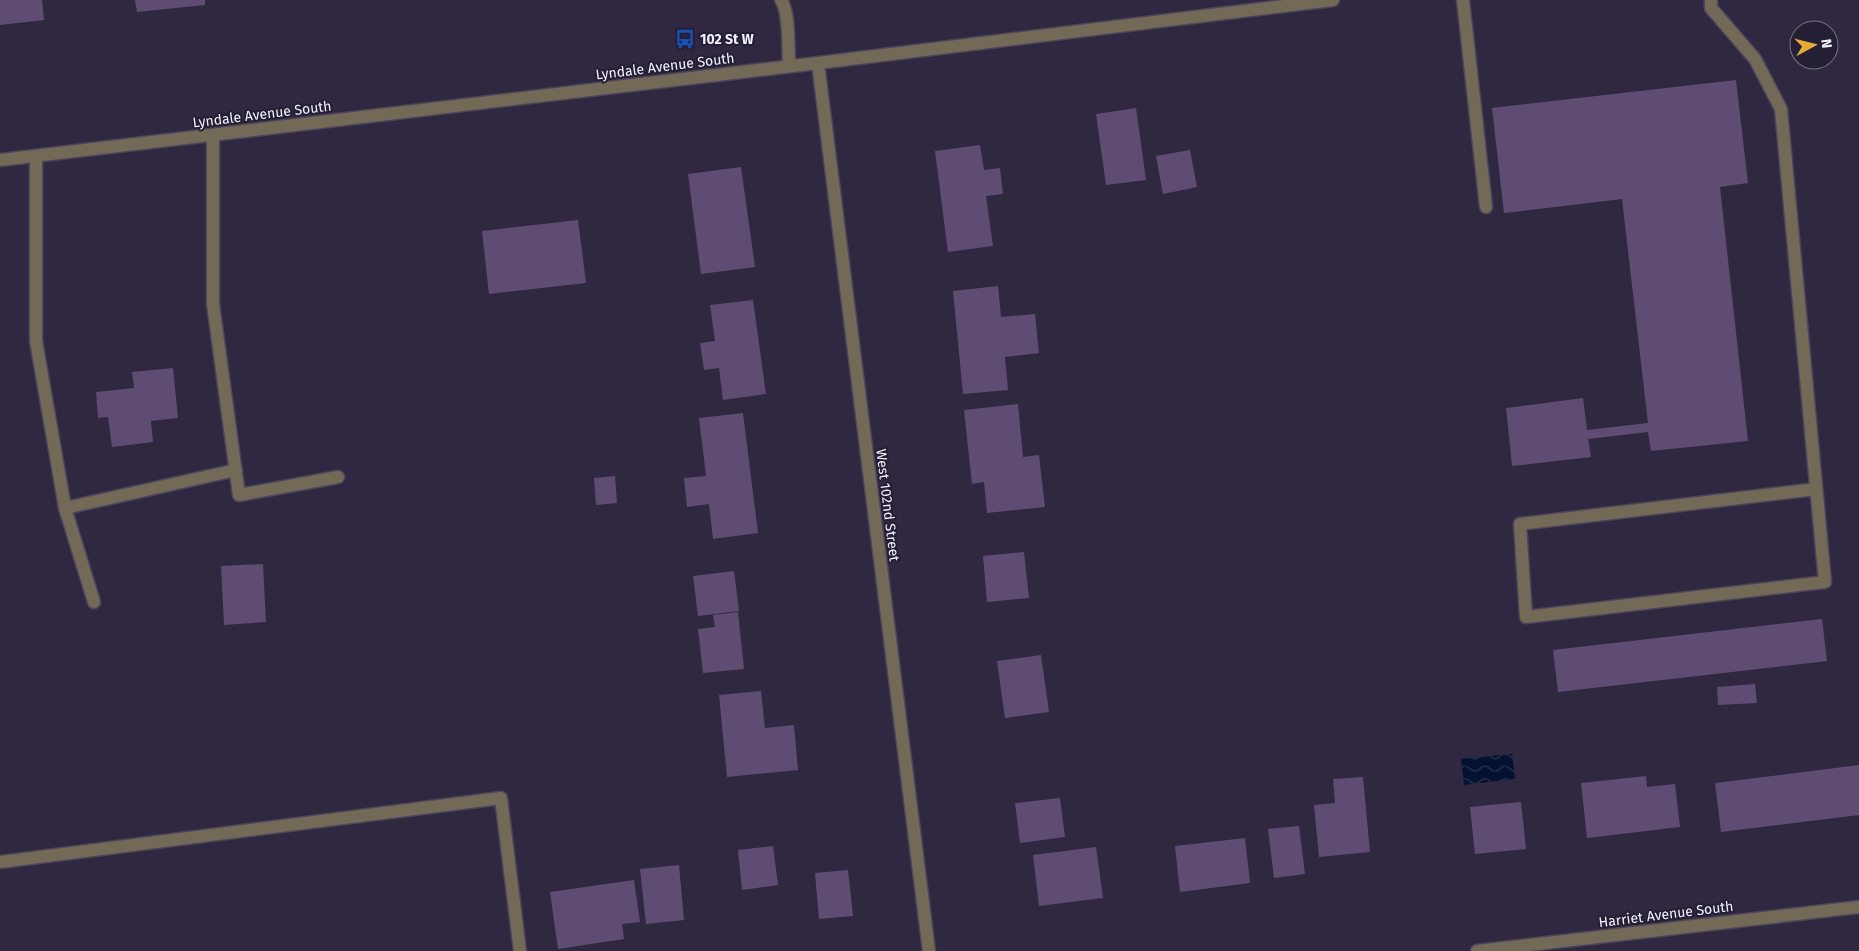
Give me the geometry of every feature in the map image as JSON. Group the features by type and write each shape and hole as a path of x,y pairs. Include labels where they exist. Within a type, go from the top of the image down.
{"street":[{"path":"781,0 784,4 787,21 789,66"},
{"name":"Lyndale Avenue South","path":"0,160 818,63 1272,4 1333,0"},
{"path":"1463,0 1486,207"},
{"path":"1711,0 1711,8 1755,59 1781,109 1825,582 1526,617 1520,524 1816,489"},
{"name":"West 102nd Street","path":"818,63 929,951"},
{"path":"214,135 213,304 239,495 338,477"},
{"path":"36,156 36,341 65,508 94,602"},
{"path":"65,508 236,470"},
{"path":"0,862 501,798 520,951"},
{"name":"Harriet Avenue South","path":"1477,951 1859,906"}],"water":[{"path":"1512,754 1515,779 1464,785 1461,759"}],"building":[{"path":"0,0 42,0 44,20 0,25"},
{"path":"135,0 205,0 205,5 137,12"},
{"path":"1736,80 1748,183 1720,187 1748,441 1651,451 1648,432 1588,439 1591,457 1512,466 1506,408 1583,398 1587,430 1648,423 1622,199 1504,213 1492,108"},
{"path":"1136,108 1146,180 1106,185 1096,114"},
{"path":"980,145 984,170 1000,168 1003,194 986,196 993,246 948,252 935,151"},
{"path":"1190,150 1197,187 1163,194 1156,156"},
{"path":"741,167 755,267 701,274 688,174"},
{"path":"578,220 586,283 489,294 482,231"},
{"path":"998,286 1001,317 1035,314 1039,353 1005,357 1008,390 963,394 953,291"},
{"path":"753,300 766,394 723,400 719,368 704,370 700,343 715,341 710,305"},
{"path":"173,368 178,418 151,421 153,442 112,447 108,417 98,418 96,392 134,388 132,372"},
{"path":"1018,404 1023,457 1039,455 1045,507 987,513 984,482 972,484 964,410"},
{"path":"743,413 758,533 713,539 709,504 687,507 684,478 706,476 699,418"},
{"path":"615,476 617,503 596,505 594,478"},
{"path":"1024,552 1029,598 987,602 983,556"},
{"path":"263,564 266,622 224,625 221,566"},
{"path":"734,571 739,611 698,616 693,576"},
{"path":"738,612 744,669 703,673 698,629 715,627 713,615"},
{"path":"1822,619 1827,661 1558,692 1553,650"},
{"path":"1041,655 1049,712 1005,718 997,661"},
{"path":"1755,684 1757,703 1718,705 1717,687"},
{"path":"761,691 765,728 794,725 798,770 727,777 719,695"},
{"path":"1859,765 1859,815 1721,832 1715,783"},
{"path":"1646,776 1647,787 1675,784 1680,827 1587,838 1581,783"},
{"path":"1363,777 1370,852 1319,857 1314,805 1335,803 1333,779"},
{"path":"1060,798 1065,837 1020,843 1015,803"},
{"path":"1521,802 1526,849 1475,854 1470,807"},
{"path":"1299,826 1305,874 1274,878 1268,829"},
{"path":"1245,838 1250,883 1180,892 1175,846"},
{"path":"773,846 778,885 742,890 738,850"},
{"path":"1096,847 1103,898 1039,906 1033,855"},
{"path":"679,865 684,920 646,924 640,869"},
{"path":"848,870 853,916 819,919 815,873"},
{"path":"634,880 640,922 622,924 624,939 558,949 550,892"}],"place":[{"name":"102 St W","path":"685,39"}]}
